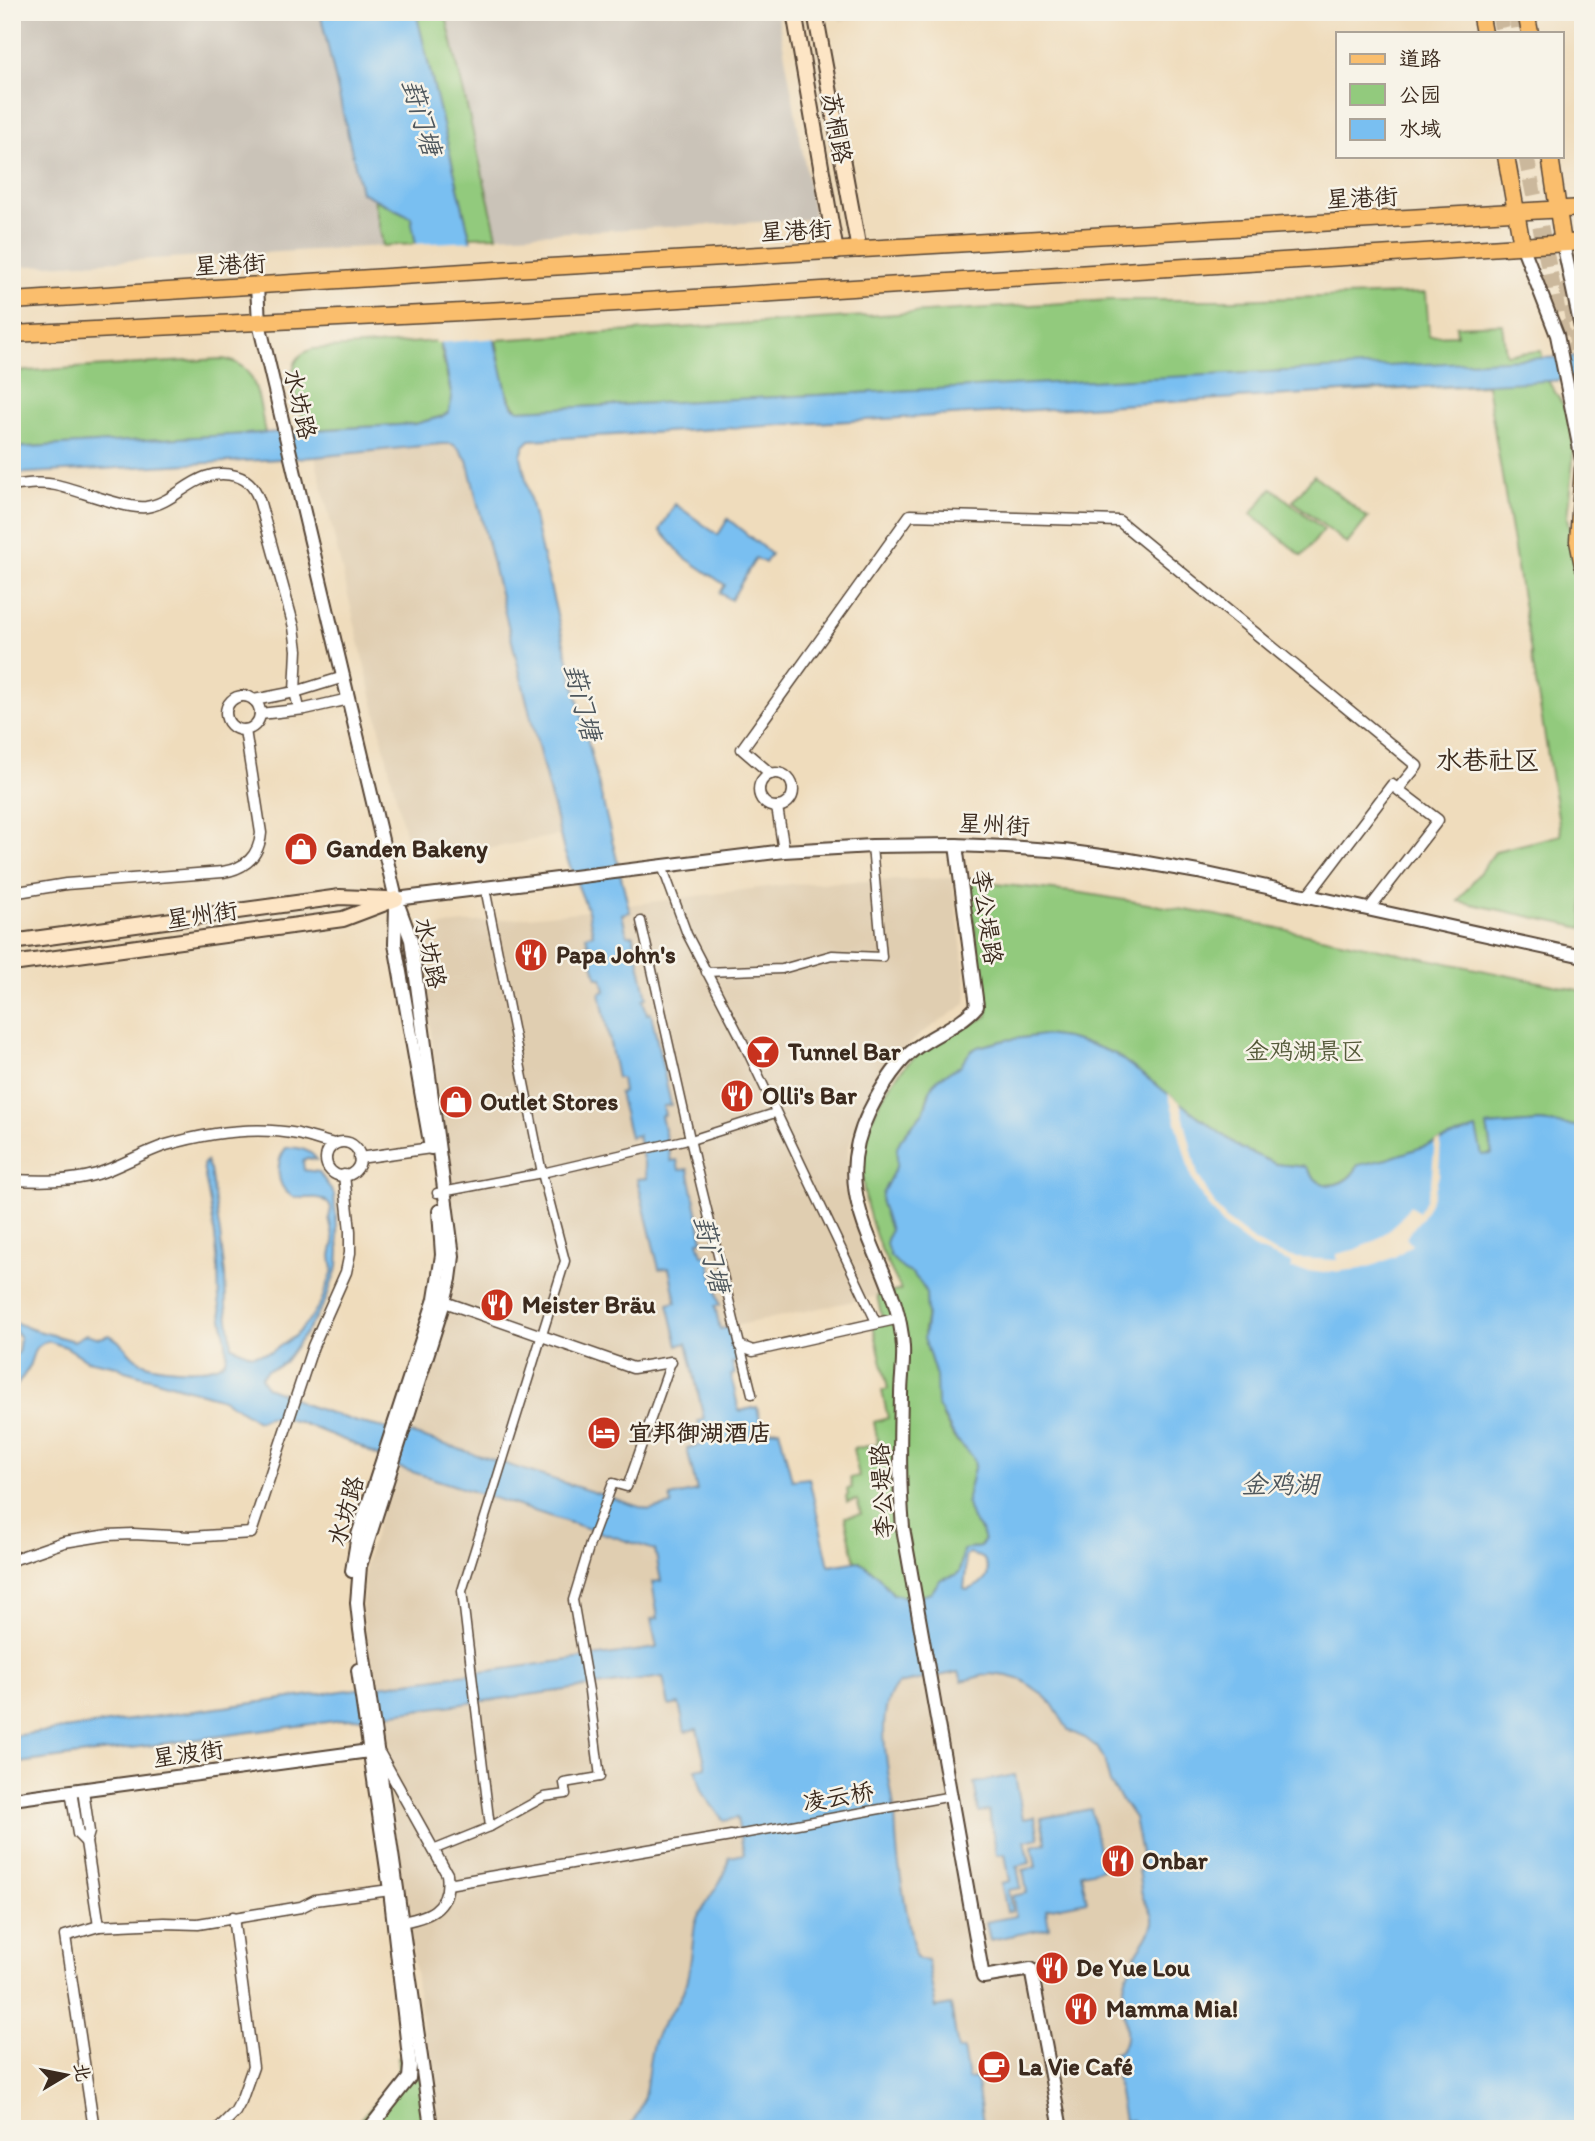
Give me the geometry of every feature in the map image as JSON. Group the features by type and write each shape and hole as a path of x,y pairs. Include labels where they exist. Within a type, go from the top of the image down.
{"main road":[{"name":"苏桐路","path":"794,12 836,252"},
{"name":"苏桐路","path":"816,12 859,250"},
{"path":"1480,12 1484,32"},
{"path":"1526,12 1530,32"},
{"path":"1506,158 1522,245"},
{"path":"1550,158 1563,243"},
{"name":"星港街","path":"12,301 496,270 1583,208"},
{"path":"830,217 852,213"},
{"path":"12,334 504,310 1583,242"},
{"path":"1583,467 1578,541 1583,566"},
{"name":"星州街","path":"12,942 340,897 396,899"},
{"name":"星州街","path":"12,964 343,919 396,899"}],"street":[{"path":"1563,243 1582,334"},
{"path":"1522,245 1557,335 1583,467"},
{"name":"水坊路","path":"257,286 259,323 396,899 411,940 441,1192 440,1301 385,1470 358,1535 350,1581 350,1610 363,1679 430,2120 429,2129"},
{"path":"12,485 54,485 140,507 156,504 192,482 212,475 229,475 247,481 259,497 294,627 295,692 299,708"},
{"path":"771,774 762,780 759,790 762,801 772,807 783,806 791,798 790,782 782,775 771,774 742,749 910,515 1119,521 1417,766 1398,789"},
{"path":"254,700 295,692 344,677"},
{"path":"247,696 259,707 260,715 255,725 246,730 234,727 226,714 232,700 247,696"},
{"path":"260,715 349,699"},
{"path":"12,893 66,884 223,872 247,864 257,850 261,833 246,730"},
{"path":"1307,897 1392,785 1438,820 1369,909"},
{"path":"777,807 784,851"},
{"name":"星州街","path":"396,899 784,851 956,845 1064,851 1198,872 1583,956"},
{"name":"李公堤路","path":"956,845 977,1006 969,1016 915,1049 870,1111 862,1128 855,1160 856,1193 864,1227 890,1287 900,1318 904,1350 899,1483 903,1528 983,1977 1031,1969 1061,2129"},
{"path":"706,972 782,969 832,954 882,957 872,846"},
{"path":"662,866 687,934 742,1040 877,1324"},
{"path":"485,888 542,1173 565,1261 462,1591 490,1827"},
{"name":"水坊路","path":"396,899 395,944 441,1192"},
{"path":"641,921 686,1118 687,1140 695,1161 752,1394"},
{"path":"441,1192 542,1173 687,1140 775,1113"},
{"path":"12,1180 87,1177 163,1146 194,1138 276,1131 299,1134 334,1144 351,1144 357,1150 359,1158 355,1170 344,1175 333,1172 326,1164 327,1152 334,1144"},
{"path":"359,1158 431,1148"},
{"path":"12,1560 64,1542 108,1535 190,1537 251,1534 313,1346 344,1279 348,1264 350,1231 344,1175"},
{"path":"433,1850 490,1827 544,1797 566,1794 564,1783 600,1777 573,1600 613,1483 627,1487 671,1362 633,1368 440,1301"},
{"path":"740,1346 753,1352 900,1318"},
{"path":"373,1750 447,1874 447,1894 434,1911 425,1917 398,1923"},
{"name":"水坊路","path":"369,2129 410,2074 398,1923 390,1890 373,1750"},
{"name":"星波街","path":"12,1799 373,1750"},
{"path":"77,1790 78,1834 86,1842 99,1926"},
{"name":"凌云桥","path":"731,1836 952,1796"},
{"path":"448,1884 731,1836"},
{"path":"94,2129 65,1936 99,1926 198,1924 301,1907 315,1900 390,1890"},
{"path":"218,2129 241,2101 253,2067 233,1917"}],"shaded area":[{"path":"12,12 320,12 361,192 374,199 383,246 12,267"},
{"path":"445,12 777,12 815,219 497,236"},
{"path":"839,12 888,12 840,21"},
{"path":"452,444 467,459 560,835 430,858 414,852 406,838 315,457"},
{"path":"953,878 967,991 966,1004 922,1033 894,1059 862,1107 848,1150 850,1197 857,1228 887,1294 720,1329 715,1306 720,1305 707,1255 702,1256 698,1241 702,1240 687,1169 679,1171 671,1161 661,1116 663,1106 670,1104 651,1014 647,1015 643,999 647,998 633,935 627,936 622,913 629,912 628,905 789,884"},
{"path":"588,911 593,935 587,936 597,978 602,977 605,992 600,993 618,1078 621,1078 623,1092 620,1093 630,1137 638,1135 647,1178 638,1180 659,1269 669,1267 677,1302 668,1304 678,1345 687,1343 704,1419 698,1421 703,1444 688,1449 697,1491 671,1497 672,1505 649,1510 412,1434 452,1297 458,1256 421,950 422,939 427,932 445,925"},
{"path":"400,1468 655,1550 661,1581 658,1618 651,1620 669,1705 679,1704 697,1728 706,1767 696,1770 700,1786 707,1800 724,1820 737,1818 744,1855 727,1867 695,1923 689,1973 682,1996 654,2041 645,2099 628,2129 434,2129 425,2044 379,1715 362,1614 365,1565 382,1509"},
{"path":"960,1672 962,1681 979,1675 1007,1676 1022,1680 1041,1693 1052,1704 1069,1731 1097,1747 1104,1759 1110,1783 1134,1818 1144,1870 1139,1871 1143,1899 1153,1917 1151,1930 1137,1952 1125,1982 1123,1996 1126,2044 1118,2053 1124,2121 1132,2120 1134,2129 984,2129 976,2078 968,2079 963,2050 958,2050 951,2006 936,2008 927,1960 919,1959 915,1955 898,1862 895,1815 885,1759 887,1703 892,1690 898,1684"}],"green space":[{"path":"416,12 445,12 497,236 470,237"},
{"path":"374,199 411,217 416,244 383,246"},
{"path":"1426,293 1429,336 1457,335 1456,326 1502,324 1506,354 1541,351 1548,381 1567,411 1572,430 1573,461 1567,517 1583,604 1583,928 1458,901 1496,851 1561,835 1487,385 1322,393 1319,370 519,410 506,388 496,340 1109,300 1234,300"},
{"path":"439,341 452,398 452,406 446,415 415,424 307,430 296,396 293,372 295,362 302,354 313,349"},
{"path":"220,359 243,367 250,375 258,397 265,433 12,448 12,372"},
{"path":"1314,475 1368,518 1347,544 1293,501"},
{"path":"1272,488 1324,530 1302,556 1251,514"},
{"name":"金鸡湖景区","path":"967,881 1082,893 1215,915 1583,991 1583,1127 1540,1122 1487,1126 1492,1154 1482,1156 1476,1129 1387,1159 1358,1165 1347,1179 1330,1185 1316,1180 1306,1167 1276,1164 1240,1148 1115,1054 1089,1044 1044,1035 1006,1040 971,1051 960,1066 929,1092 924,1111 901,1139 897,1147 897,1165 881,1203 890,1230 886,1244 897,1264 913,1274 926,1293 926,1345 936,1376 943,1417 954,1438 972,1455 975,1463 967,1498 968,1508 984,1540 980,1547 963,1550 960,1571 956,1575 941,1579 931,1593 919,1597 905,1597 893,1594 877,1575 860,1561 855,1562 845,1517 861,1514 857,1500 847,1502 846,1496 847,1489 852,1488 850,1478 859,1476 853,1449 878,1444 874,1422 888,1418 882,1391 888,1389 873,1325 883,1322 877,1296 901,1290 881,1250 866,1203 863,1154 865,1139 875,1111 899,1073 917,1054 936,1041 988,1016"},
{"path":"426,2053 434,2129 351,2129 390,2087 398,2072 398,2058"}],"water":[{"name":"金鸡湖","path":"320,12 416,12 508,397 513,407 519,410 1583,356 1583,379 530,440 524,446 521,456 540,545 630,912 622,914 627,935 633,935 647,998 643,999 647,1014 651,1013 671,1105 663,1106 665,1115 661,1116 671,1161 677,1160 679,1170 688,1169 703,1240 698,1241 702,1255 708,1255 720,1305 715,1306 720,1329 731,1327 740,1361 732,1363 735,1374 731,1375 739,1411 757,1407 763,1432 779,1429 792,1480 809,1478 829,1566 859,1561 877,1575 893,1594 919,1597 931,1593 941,1579 956,1575 960,1571 963,1550 980,1547 984,1541 968,1508 967,1498 975,1464 973,1457 955,1438 937,1404 936,1376 924,1338 926,1293 913,1274 903,1269 890,1256 886,1244 890,1230 881,1203 882,1194 897,1165 897,1147 924,1111 932,1085 940,1077 960,1066 971,1051 1006,1040 1044,1035 1089,1044 1115,1054 1240,1148 1276,1164 1306,1167 1316,1180 1330,1185 1347,1179 1358,1165 1387,1159 1476,1129 1482,1155 1492,1154 1487,1126 1540,1122 1583,1127 1583,2129 1134,2129 1132,2120 1124,2121 1112,2054 1124,2046 1124,1985 1135,1956 1153,1922 1141,1892 1138,1871 1144,1869 1134,1818 1110,1783 1104,1759 1097,1747 1069,1731 1052,1704 1041,1693 1022,1680 1007,1676 989,1674 962,1681 959,1672 898,1684 890,1696 884,1729 900,1870 915,1955 919,1959 927,1960 936,2008 951,2005 958,2050 963,2049 968,2079 976,2078 984,2129 628,2129 644,2096 654,2041 685,1986 695,1923 724,1875 729,1857 744,1854 737,1818 724,1821 703,1794 696,1769 706,1767 697,1729 685,1731 679,1704 669,1706 663,1677 12,1764 12,1736 657,1648 651,1619 658,1618 652,1582 661,1581 655,1550 400,1468 359,1446 299,1422 277,1417 258,1421 223,1399 125,1371 116,1366 87,1360 66,1347 48,1341 35,1349 28,1369 12,1393 12,1357 18,1353 20,1338 12,1329 12,1321 74,1341 86,1334 100,1338 109,1335 140,1362 153,1366 189,1370 222,1363 226,1357 226,1346 219,1299 215,1233 203,1165 206,1161 210,1170 220,1234 232,1346 252,1355 271,1352 295,1336 321,1302 333,1270 331,1256 334,1242 329,1218 331,1208 323,1199 295,1197 285,1191 279,1166 286,1148 295,1148 311,1154 317,1160 307,1158 303,1161 304,1170 319,1172 334,1194 338,1266 325,1302 309,1328 285,1361 267,1370 261,1377 266,1387 303,1404 357,1422 412,1434 649,1510 672,1505 670,1497 697,1491 687,1448 703,1444 698,1421 704,1419 687,1343 678,1345 668,1304 676,1302 669,1268 659,1269 637,1179 647,1178 638,1135 630,1137 619,1093 623,1092 621,1078 617,1078 600,993 605,991 602,978 597,978 586,936 593,934 588,911 564,851 467,460 452,444 441,444 315,457 12,474 12,448 415,424 449,412 452,398 444,356 422,279 411,217 361,192","holes":["969,1554 983,1558 988,1575 983,1582 964,1589 965,1557"]},
{"path":"675,504 718,535 728,519 771,554 765,563 756,558 731,600 720,593 725,585 684,557 660,530"},
{"path":"1015,1775 1023,1819 1035,1817 1039,1838 1025,1841 1030,1863 1017,1866 1021,1888 1008,1890 1012,1911 1007,1912 1001,1883 1010,1881 1005,1854 997,1855 989,1811 979,1812 974,1783"},
{"path":"1091,1809 1103,1869 1081,1873 1087,1901 1046,1909 1049,1928 990,1940 986,1922 1016,1916 1012,1896 1027,1893 1023,1870 1036,1867 1032,1846 1046,1843 1041,1818"}],"pier":[{"path":"474,241 499,338 436,343 412,244"},
{"path":"1168,1093 1180,1102 1198,1175 1217,1208 1227,1220 1256,1242 1277,1253 1296,1258 1337,1260 1337,1254 1357,1249 1378,1239 1400,1219 1410,1205 1419,1212 1431,1183 1435,1142 1441,1140 1439,1175 1434,1194 1424,1215 1406,1237 1412,1245 1378,1264 1361,1269 1323,1273 1291,1269 1291,1263 1253,1248 1223,1225 1199,1192 1191,1177"}],"tunnel":[{"path":"1499,12 1503,32"},
{"path":"1516,12 1519,32"},
{"path":"1526,158 1566,352"},
{"path":"1566,283 1583,374"},
{"path":"1571,374 1583,431"}],"place":[{"name":"Ganden Bakeny","path":"301,849"},
{"name":"Papa John's","path":"531,955"},
{"name":"Tunnel Bar","path":"763,1052"},
{"name":"Olli's Bar","path":"737,1096"},
{"name":"Outlet Stores","path":"456,1102"},
{"name":"Meister Bräu","path":"497,1305"},
{"name":"宜邦御湖酒店","path":"604,1433"},
{"name":"Onbar","path":"1118,1861"},
{"name":"De Yue Lou","path":"1052,1968"},
{"name":"Mamma Mia!","path":"1081,2009"},
{"name":"La Vie Café","path":"994,2067"}],"district":[{"name":"水巷社区","path":"1488,760"}],"water label":[{"name":"葑门塘","path":"422,117"},
{"name":"葑门塘","path":"583,702"},
{"name":"葑门塘","path":"712,1254"}]}
